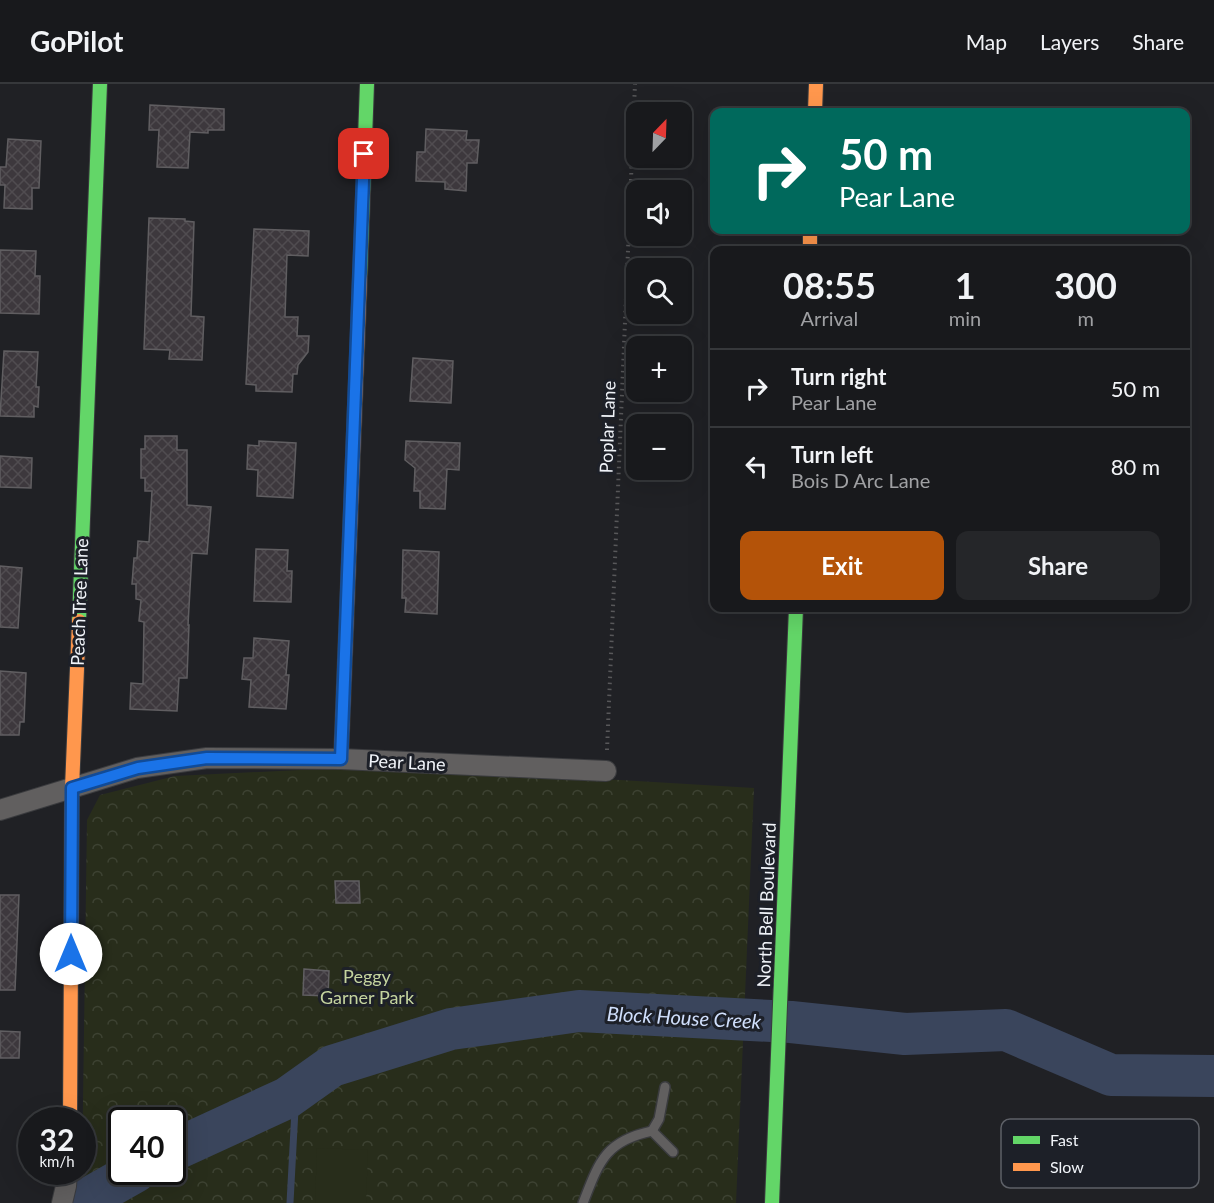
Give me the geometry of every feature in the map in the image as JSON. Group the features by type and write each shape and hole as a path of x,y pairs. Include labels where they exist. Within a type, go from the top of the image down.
{"street":[{"name":"Peach Tree Lane","path":"70,1107 72,788 100,84"},
{"path":"341,759 367,84"},
{"path":"815,108 816,84"},
{"name":"North Bell Boulevard","path":"772,1203 796,612"},
{"name":"Pear Lane","path":"0,810 138,768 207,758 341,759 606,771"},
{"path":"62,1203 66,1185"}],"lane":[{"path":"583,1203 596,1170 608,1151 629,1138 652,1131 658,1119 665,1087"},
{"path":"652,1131 673,1152"}],"path":[{"name":"Poplar Lane","path":"606,771 635,84"}],"green space":[{"name":"Peggy Garner Park","path":"341,768 754,788 736,1203 74,1203 79,1185 96,1185 96,1107 83,1107 87,820 100,795 175,776"},
{"path":"317,1148 368,1150 366,1203 315,1203"}],"building":[{"path":"150,105 224,109 224,130 208,130 208,133 190,132 188,168 157,167 159,130 149,130"},
{"path":"426,129 467,131 466,140 479,140 477,163 467,163 466,191 445,189 445,182 416,181 417,152 425,152"},
{"path":"8,139 41,141 39,188 32,188 32,209 4,208 5,185 0,185 0,167 6,167"},
{"path":"149,218 185,219 185,221 194,222 191,316 204,317 202,360 169,359 170,350 144,349"},
{"path":"254,229 309,231 308,256 287,255 285,317 298,317 297,336 309,336 308,352 298,365 297,374 293,374 292,392 256,391 256,385 246,384"},
{"path":"0,250 36,251 35,276 40,276 39,314 0,313"},
{"path":"4,351 38,352 36,387 39,387 38,407 34,406 34,417 0,416"},
{"path":"413,358 453,361 451,403 410,401"},
{"path":"145,436 177,436 177,450 187,450 187,505 211,507 207,554 192,553 187,678 179,678 177,711 130,709 131,683 143,684 144,622 139,621 141,600 136,599 136,584 132,584 138,541 149,542 152,491 145,491 145,478 141,478 141,449 145,449"},
{"path":"259,441 296,443 293,498 257,496 258,470 247,469 248,445 259,446"},
{"path":"406,441 460,443 459,470 447,469 445,509 420,508 420,491 414,491 415,468 405,460"},
{"path":"0,456 32,458 31,488 0,487"},
{"path":"256,549 288,550 287,571 292,571 291,602 254,601"},
{"path":"403,550 439,552 437,614 405,612 406,598 402,598"},
{"path":"0,566 22,568 18,628 0,627"},
{"path":"254,638 289,641 286,709 249,707 251,680 242,679 244,658 253,658"},
{"path":"0,671 26,673 24,722 20,722 19,735 0,735"},
{"path":"335,881 359,881 360,903 336,903"},
{"path":"0,895 19,895 15,990 0,990"},
{"path":"304,969 329,971 328,996 303,995"},
{"path":"0,1031 20,1032 19,1058 0,1058"}],"waterway":[{"name":"Block House Creek","path":"186,1145 287,1098 332,1066 451,1029 579,1011 791,1022 905,1034 1006,1030 1111,1075 1214,1076"},
{"path":"290,1203 296,1091"},
{"name":"Block House Creek","path":"80,1203 112,1185"}],"traffic: fast":[{"path":"79,621 100,84"},
{"path":"360,277 367,84"},
{"path":"772,1203 796,612"}],"traffic: slow":[{"path":"815,108 816,84"},
{"path":"810,234 810,246"},
{"path":"341,759 360,277"},
{"path":"70,1107 72,788 79,621"}],"route":[{"path":"71,954 72,788 138,768 207,758 341,759 364,154"}]}
